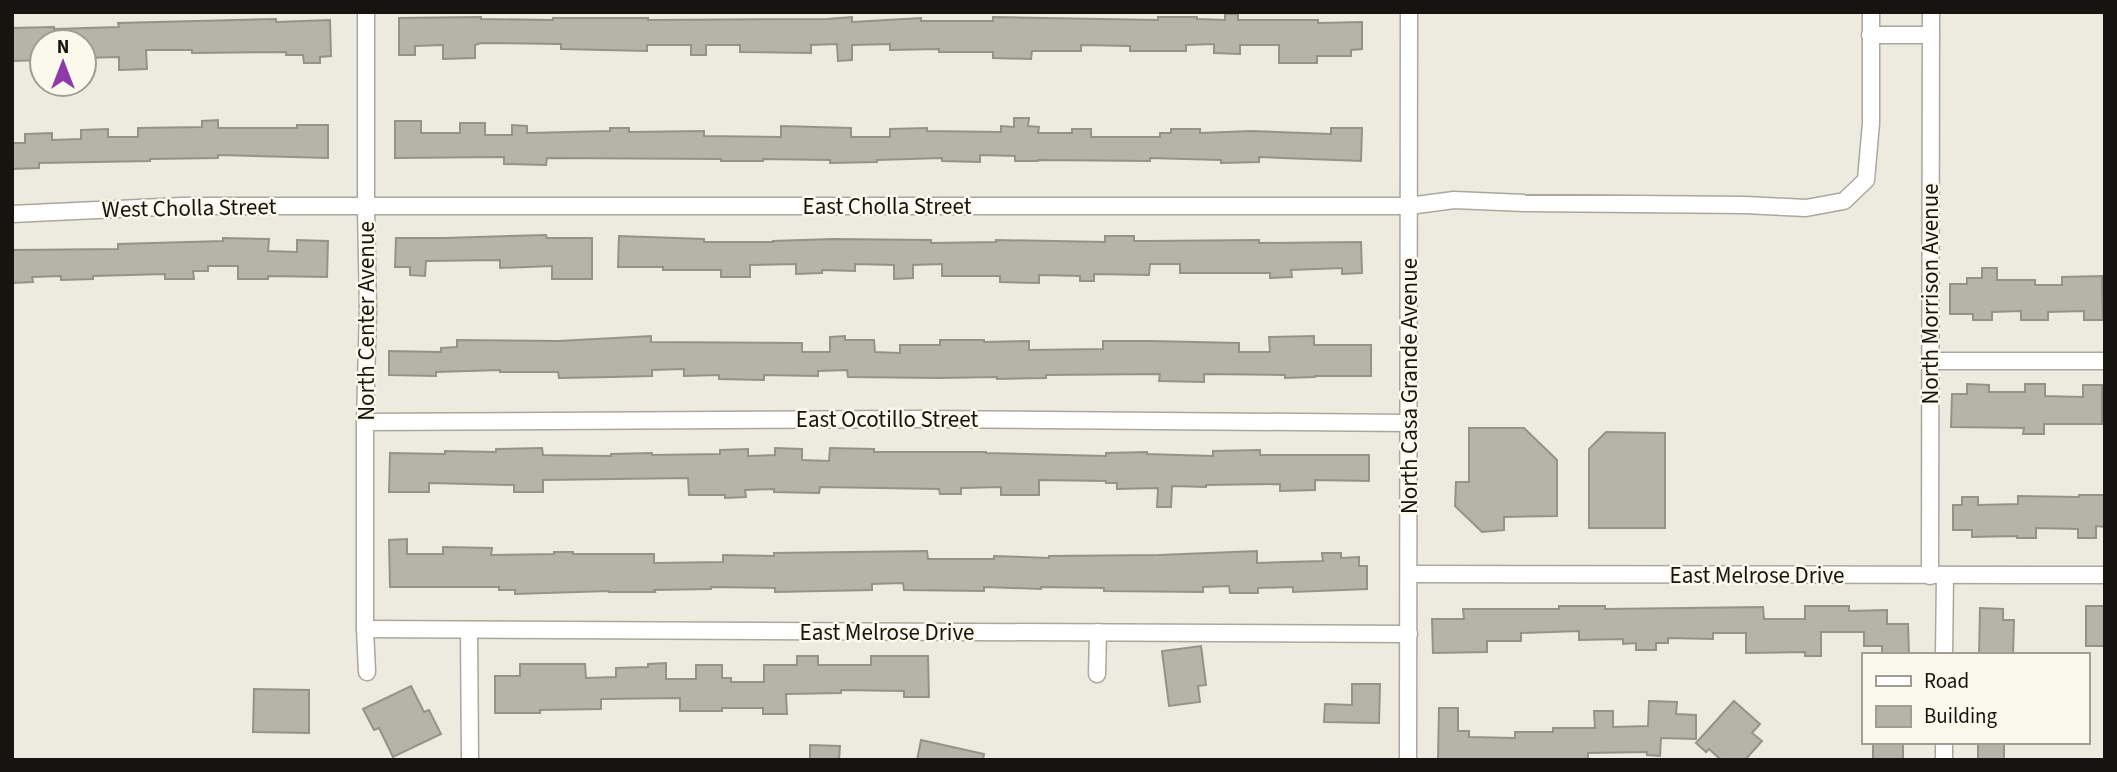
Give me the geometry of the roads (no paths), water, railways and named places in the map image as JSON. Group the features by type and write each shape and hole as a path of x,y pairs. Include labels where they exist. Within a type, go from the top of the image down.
{"street":[{"name":"North Center Avenue","path":"366,12 367,672"},
{"name":"North Casa Grande Avenue","path":"1408,760 1409,12"},
{"name":"East Cholla Street","path":"366,207 1409,206 1454,200 1524,204 1745,205 1806,208 1844,201 1866,180 1871,124 1871,12"},
{"name":"North Morrison Avenue","path":"1931,12 1929,361 1944,653"},
{"path":"1870,35 1931,36"},
{"name":"West Cholla Street","path":"12,214 182,206 366,207"},
{"path":"1929,361 2105,361"},
{"name":"East Ocotillo Street","path":"365,422 933,419 1409,423"},
{"name":"East Melrose Drive","path":"1409,574 2105,575"},
{"name":"East Melrose Drive","path":"365,629 1409,634"},
{"path":"469,630 470,760"},
{"path":"1097,674 1098,632"}]}
